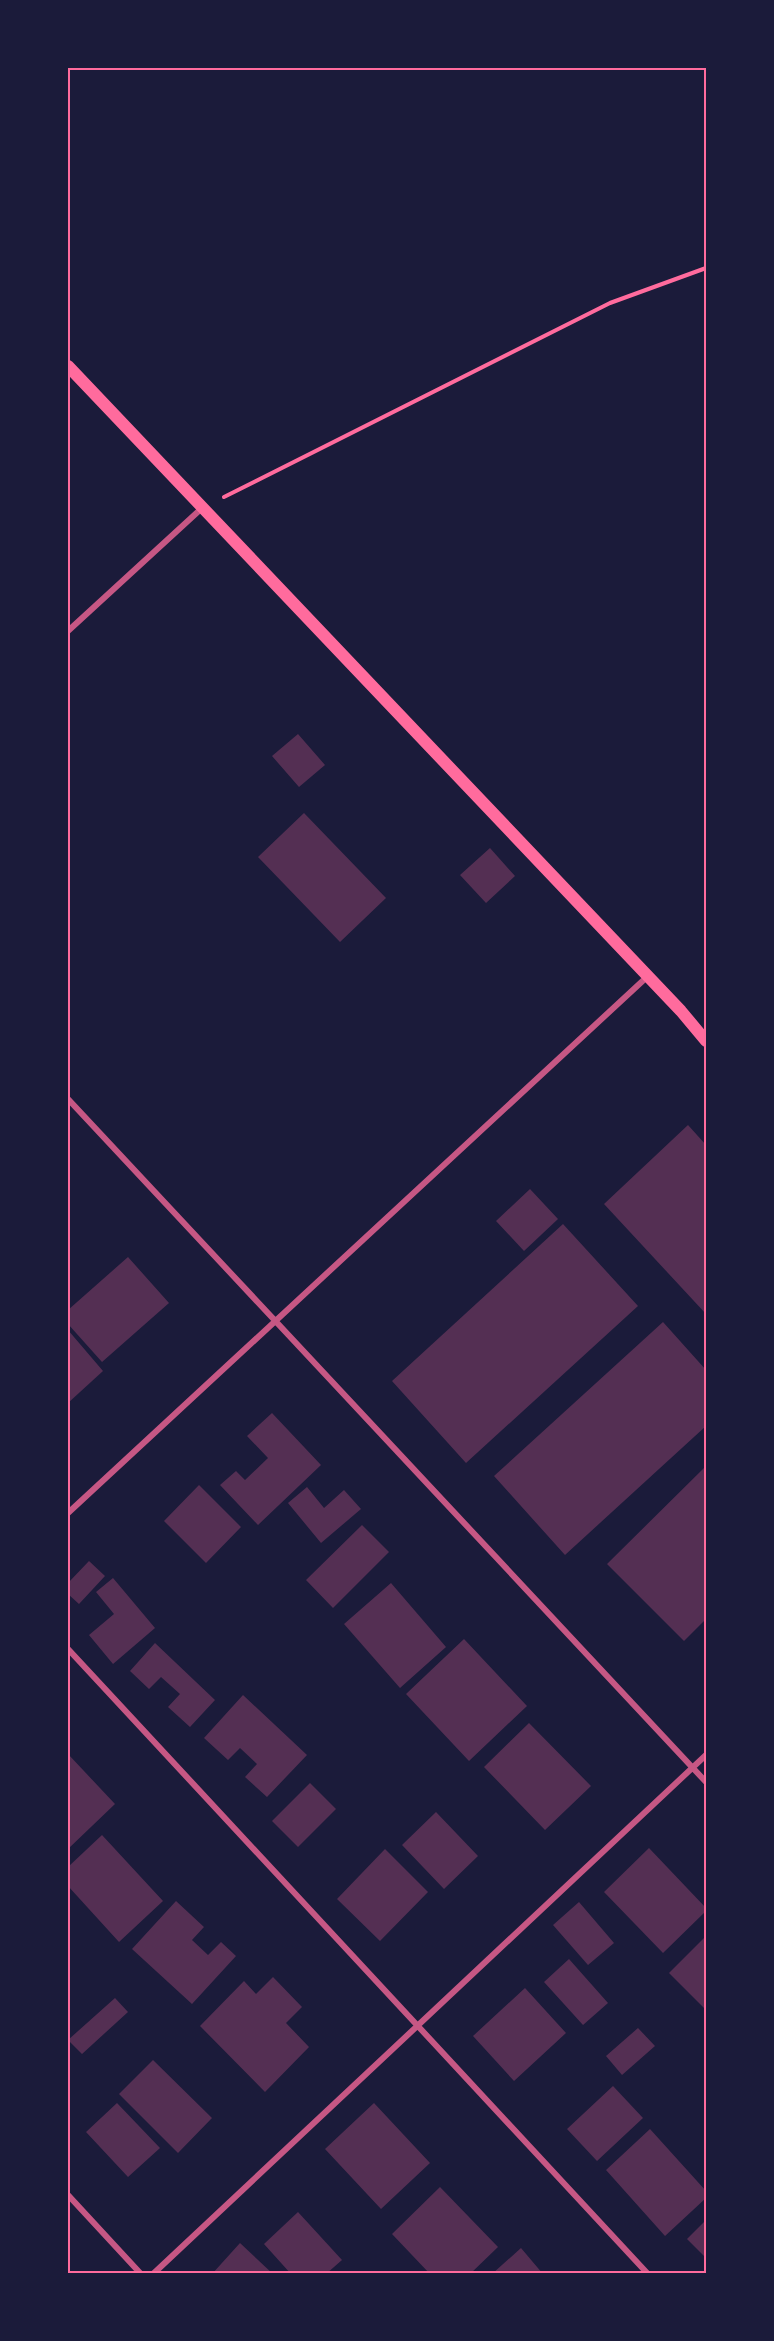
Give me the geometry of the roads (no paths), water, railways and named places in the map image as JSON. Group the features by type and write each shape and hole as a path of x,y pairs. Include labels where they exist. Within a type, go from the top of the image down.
{"main road":[{"path":"68,366 648,976 706,1041"}],"street":[{"path":"68,630 202,508"},
{"path":"68,1513 648,976"},
{"path":"68,1099 706,1782"},
{"path":"68,1649 648,2274"},
{"path":"153,2274 706,1755"},
{"path":"68,2195 141,2274"}]}
